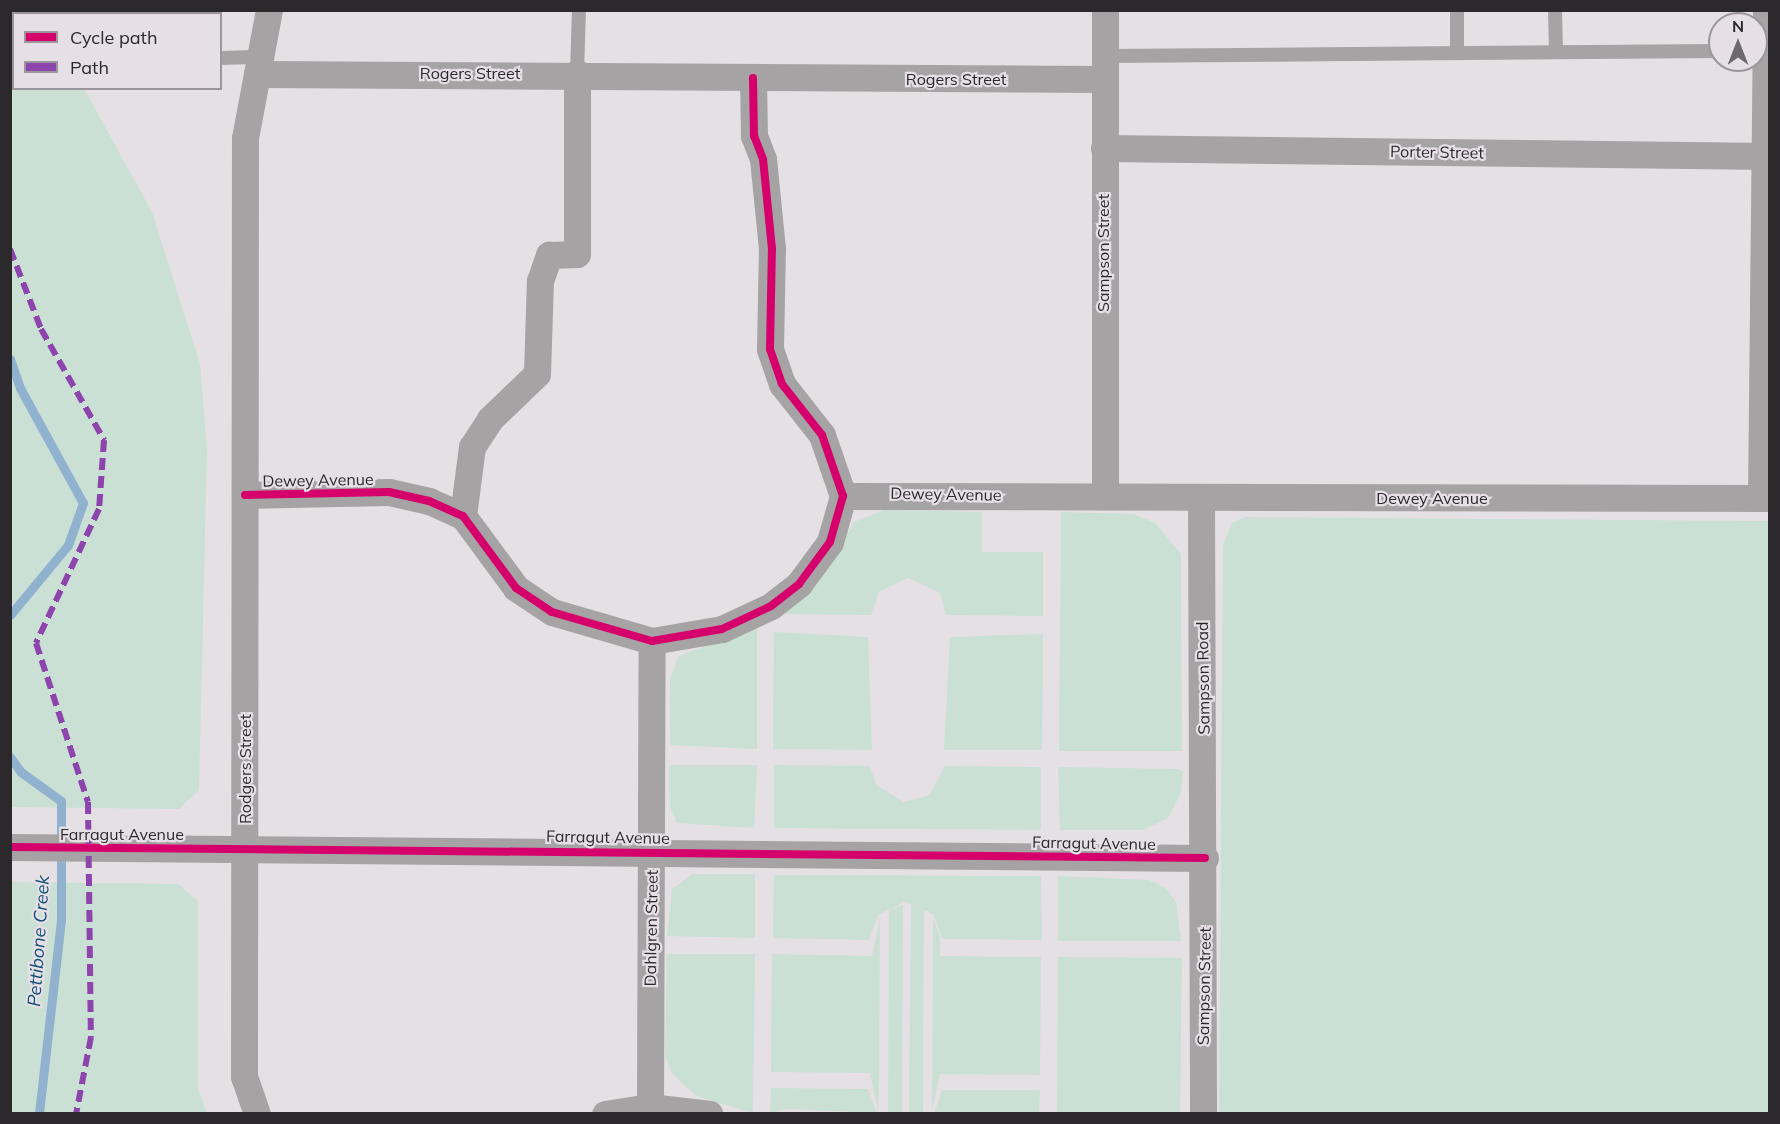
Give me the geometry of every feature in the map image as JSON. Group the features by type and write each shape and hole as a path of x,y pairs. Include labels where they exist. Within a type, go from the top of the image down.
{"street":[{"path":"246,495 245,138 269,10"},
{"name":"Sampson Street","path":"1105,495 1106,10"},
{"name":"Rogers Street","path":"259,66 753,78 1105,68"},
{"path":"1764,72 1765,498"},
{"path":"577,73 577,254 549,255 540,281 537,374 490,419 472,447 464,516 516,588 572,622 652,641 723,629 771,606 817,565 843,496 822,435 782,384 770,349 772,249 763,159 754,136 753,78"},
{"name":"Porter Street","path":"1104,148 1765,156"},
{"name":"Dewey Avenue","path":"246,495 389,492 464,516"},
{"name":"Rodgers Street","path":"246,495 244,1077 257,1113"},
{"name":"Dewey Avenue","path":"843,496 1765,498"},
{"name":"Sampson Road","path":"1201,498 1205,858"},
{"name":"Dahlgren Street","path":"650,1107 652,641"},
{"name":"Farragut Avenue","path":"10,847 652,851 1205,858"},
{"name":"Sampson Street","path":"1203,1113 1205,858"},
{"path":"605,1113 650,1107 710,1113"}],"lane":[{"path":"577,73 579,10"},
{"path":"1457,10 1457,53"},
{"path":"1555,10 1556,52"},
{"path":"1105,68 1457,53 1708,51"},
{"path":"222,58 259,66"}],"green space":[{"path":"11,10 51,12 12,12 12,90 85,90 152,212 200,364 207,450 199,790 179,809 11,807"},
{"path":"884,510 982,512 982,552 1043,552 1043,616 946,615 940,593 908,578 879,592 871,615 778,614 820,579 854,522"},
{"path":"1061,512 1134,514 1155,523 1181,554 1182,751 1059,751"},
{"path":"1245,517 1769,521 1769,1113 1219,1113 1223,545 1232,523"},
{"path":"757,626 757,749 670,745 670,678 679,656"},
{"path":"774,632 868,637 872,750 773,749"},
{"path":"1043,634 1042,750 944,750 950,637"},
{"path":"669,765 757,765 754,828 677,823 670,807"},
{"path":"774,765 870,766 876,785 904,802 930,795 945,766 1041,767 1041,830 774,828"},
{"path":"1058,767 1178,769 1183,771 1181,793 1168,818 1143,830 1060,830"},
{"path":"693,874 755,874 755,938 667,936 672,889"},
{"path":"774,875 1041,876 1042,940 943,939 933,914 905,902 878,915 869,940 773,938"},
{"path":"1058,876 1149,880 1167,889 1176,902 1181,941 1058,941"},
{"path":"11,882 178,884 198,901 198,1088 207,1113 11,1113"},
{"path":"903,905 902,1113 888,1113 889,910"},
{"path":"911,905 924,910 923,1113 909,1113"},
{"path":"880,918 878,1111 870,1073 771,1072 772,954 872,956"},
{"path":"933,919 940,935 940,956 1041,957 1040,1075 940,1074 932,1110"},
{"path":"667,954 755,954 753,1113 696,1096 672,1073 665,1055"},
{"path":"1058,957 1182,958 1180,1113 1057,1113"},
{"path":"771,1088 868,1089 877,1113 786,1109 770,1113"},
{"path":"942,1090 1040,1090 1039,1113 934,1113"}],"waterway":[{"name":"Pettibone Creek","path":"10,359 20,388 83,503 68,545 10,615"},
{"name":"Pettibone Creek","path":"10,757 21,772 61,801 61,920 39,1114"}],"marked path":[{"path":"10,249 41,329 104,440 99,509 36,643 88,802 91,1037 76,1114"}],"cycle path":[{"path":"245,495 389,492 429,501 463,516 516,588 552,612 652,641 722,629 771,606 799,584 830,542 843,496 822,435 782,384 770,349 772,249 763,159 754,136 753,78"},
{"path":"10,847 1205,858"}]}
